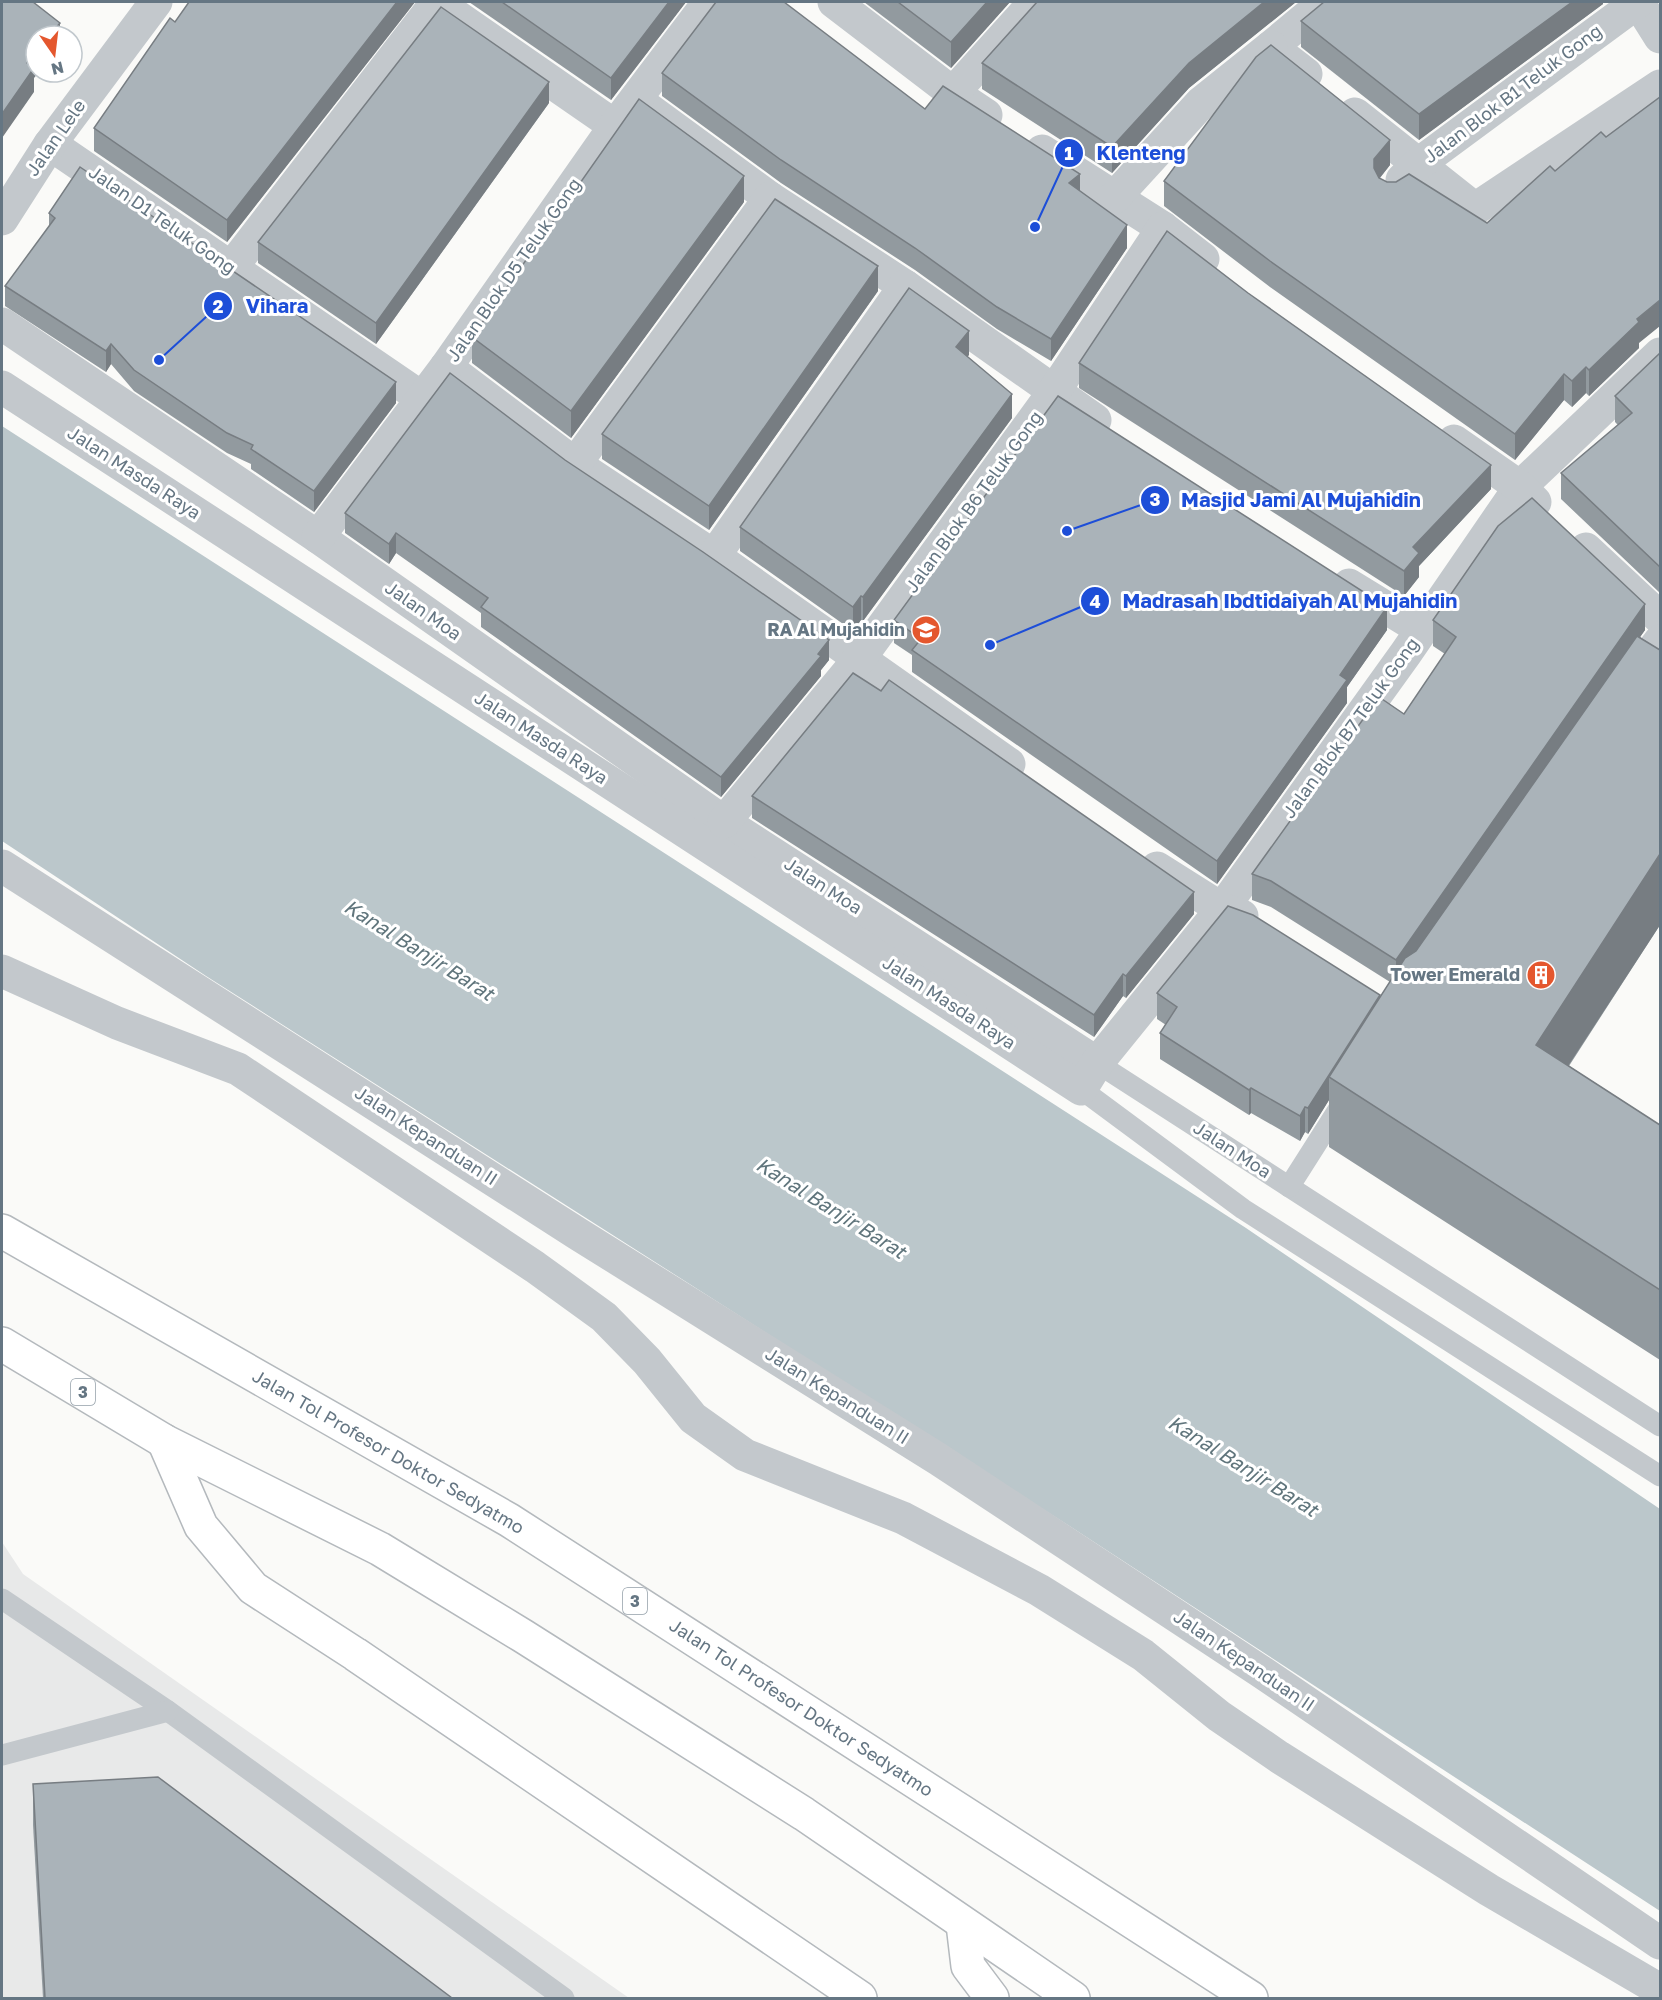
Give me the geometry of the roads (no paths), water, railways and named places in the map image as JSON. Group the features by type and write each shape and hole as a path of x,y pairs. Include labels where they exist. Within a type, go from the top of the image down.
{"highway":[{"name":"Jalan Tol Profesor Doktor Sedyatmo","path":"2,1231 508,1520 1251,1998"},
{"name":"3","path":"2,1344 164,1441 390,1555 804,1814 1073,1998"},
{"path":"164,1441 201,1526 253,1588 355,1654 860,1998"},
{"path":"963,1924 968,1966 992,1998"}],"street":[{"name":"Jalan Lele","path":"2,219 50,144 156,2"},
{"path":"231,268 436,2 615,126"},
{"name":"Jalan Blok D5 Teluk Gong","path":"318,537 446,367 615,126 709,2"},
{"path":"834,2 953,93 1163,228 1224,275"},
{"path":"953,93 1035,2"},
{"path":"1114,198 1143,163 1201,103 1325,2"},
{"path":"1638,2 1660,37"},
{"name":"Jalan Blok B1 Teluk Gong","path":"1392,190 1418,165 1638,2"},
{"path":"1270,47 1475,209 1660,86"},
{"path":"636,100 770,198 905,286 1053,393 1122,438"},
{"name":"Jalan D1 Teluk Gong","path":"50,144 422,398"},
{"path":"575,464 770,198"},
{"name":"Jalan Blok B6 Teluk Gong","path":"724,822 860,658 1053,393 1163,228"},
{"path":"714,556 905,286"},
{"name":"Jalan Moa","path":"2,324 318,537 1089,1076"},
{"name":"Jalan Blok B7 Teluk Gong","path":"1089,1076 1222,909 1520,488 1660,354"},
{"path":"446,367 575,464 714,556 1034,781"},
{"name":"Jalan Masda Raya","path":"2,387 1089,1076"},
{"path":"1433,426 1520,488 1660,618"},
{"path":"1320,566 1421,629"},
{"path":"1614,705 1660,641"},
{"path":"1131,849 1179,884 1222,909 1271,929"},
{"name":"Jalan Kepanduan II","path":"2,866 568,1228 947,1465 1260,1671 1660,1943"},
{"path":"2,971 117,1023 238,1069 535,1267 604,1317 647,1361 693,1418 745,1455 903,1518 1039,1590 1143,1655 1220,1716 1279,1757 1490,1890 1660,1990"}],"lane":[{"name":"Jalan Moa","path":"1089,1076 1289,1187 1660,1426"},
{"name":"Jalan Moa","path":"1089,1076 1243,1209 1660,1476"},
{"path":"1289,1187 1351,1089"},
{"path":"2,1599 168,1711 564,1998"},
{"path":"2,1755 168,1711"}],"water":[{"name":"Kanal Banjir Barat","path":"2,426 1246,1228 1660,1509 1660,1911 1071,1527 206,976 2,841"}],"place":[{"name":"Klenteng","path":"1035,227"},
{"name":"Vihara","path":"159,360"},
{"name":"Masjid Jami Al Mujahidin","path":"1067,531"},
{"name":"RA Al Mujahidin","path":"926,630"},
{"name":"Madrasah Ibdtidaiyah Al Mujahidin","path":"990,645"},
{"name":"Tower Emerald","path":"1541,975"}]}
